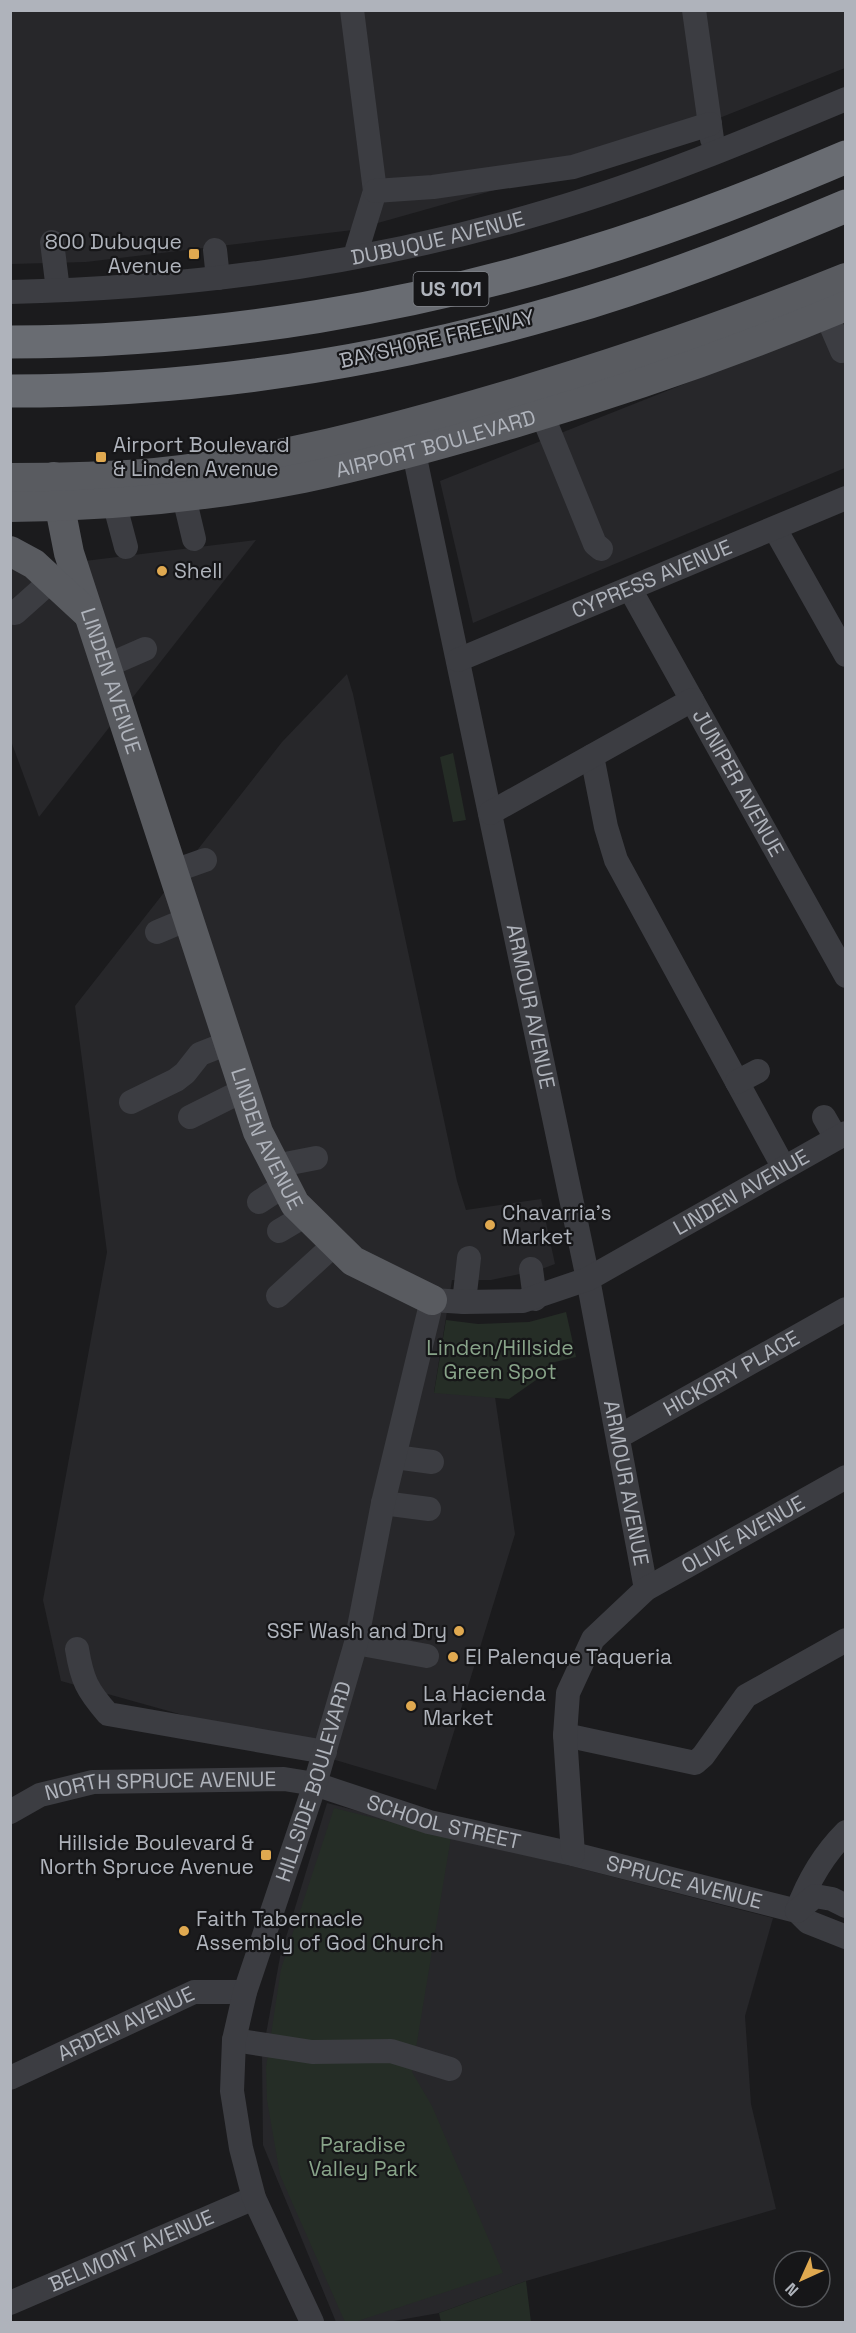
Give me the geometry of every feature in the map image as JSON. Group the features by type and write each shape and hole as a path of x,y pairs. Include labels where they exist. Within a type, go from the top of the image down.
{"highway":[{"name":"US 101","path":"20,340 132,338 215,330 391,303 457,288 616,245 700,215 846,157"},
{"name":"BAYSHORE FREEWAY","path":"10,391 135,387 221,379 307,367 478,333 628,290 846,206"},
{"path":"10,405 135,387"}],"main road":[{"name":"AIRPORT BOULEVARD","path":"10,507 59,506 184,496 302,478 566,378 677,342 846,278"},
{"name":"AIRPORT BOULEVARD","path":"10,477 154,473 238,462 329,444 411,438 542,414 687,369 836,310"},
{"name":"LINDEN AVENUE","path":"54,477 69,554 258,1132 295,1204 335,1244 353,1261 432,1300"},
{"path":"10,551 34,564 90,615"}],"street":[{"path":"352,10 375,191 355,256"},
{"path":"694,10 714,153"},
{"name":"DUBUQUE AVENUE","path":"10,292 151,285 218,278 355,256 457,234 547,211 622,187 714,153 846,99"},
{"path":"375,191 433,187 573,167 710,124"},
{"path":"52,242 58,290"},
{"path":"215,250 218,278"},
{"path":"836,310 842,351"},
{"path":"542,414 595,544 600,549"},
{"name":"ARMOUR AVENUE","path":"411,438 588,1279 646,1589"},
{"path":"184,496 194,539"},
{"name":"CYPRESS AVENUE","path":"458,660 846,498"},
{"path":"114,502 126,547"},
{"path":"775,529 846,655"},
{"path":"15,613 52,580"},
{"name":"JUNIPER AVENUE","path":"630,589 846,976"},
{"path":"106,666 145,649"},
{"path":"490,813 692,700"},
{"path":"592,756 606,827 616,860 748,1076 784,1168"},
{"path":"174,871 205,860"},
{"path":"157,932 188,919"},
{"path":"131,1102 176,1080 185,1073 200,1054 228,1043"},
{"path":"189,1117 244,1090"},
{"path":"824,1117 841,1136"},
{"name":"LINDEN AVENUE","path":"432,1300 523,1301 535,1299 588,1279 841,1136"},
{"path":"259,1202 280,1176 316,1158"},
{"path":"279,1232 306,1215"},
{"path":"278,1296 335,1244"},
{"path":"464,1302 469,1258"},
{"path":"531,1269 535,1299"},
{"name":"HILLSIDE BOULEVARD","path":"312,2322 254,2198 241,2148 232,2091 234,2040 245,1992 315,1784 356,1643 383,1503 432,1300"},
{"name":"HICKORY PLACE","path":"618,1437 846,1309"},
{"path":"394,1457 432,1462"},
{"name":"OLIVE AVENUE","path":"573,1854 565,1735 568,1693 593,1640 646,1589 846,1477"},
{"path":"383,1503 429,1509"},
{"path":"565,1735 695,1762 703,1756 746,1696 846,1640"},
{"path":"356,1643 427,1656"},
{"path":"77,1649 81,1676 94,1698 108,1714 325,1752"},
{"name":"NORTH SPRUCE AVENUE","path":"10,1812 40,1795 93,1782 284,1779 315,1784"},
{"name":"SCHOOL STREET","path":"315,1784 429,1822 573,1854"},
{"path":"796,1911 806,1885 827,1851 846,1832"},
{"name":"SPRUCE AVENUE","path":"573,1854 796,1911 808,1922 846,1937"},
{"path":"796,1911 815,1896 832,1899 846,1906"},
{"name":"ARDEN AVENUE","path":"10,2078 194,1992 245,1992"},
{"path":"234,2040 312,2052 391,2051 450,2069"},
{"name":"BELMONT AVENUE","path":"10,2303 254,2198"}],"shaded area":[{"path":"10,11 845,11 845,68 644,148 353,230 86,262 11,264"},
{"path":"845,320 845,468 473,623 440,481"},
{"path":"256,540 39,817 11,741 11,570"},
{"path":"347,674 457,1181 466,1210 541,1199 555,1264 539,1270 491,1280 452,1280 434,1392 495,1397 515,1534 436,1790 61,1681 43,1600 107,1252 75,1006 282,742"},
{"path":"327,1803 773,1918 745,2016 751,2104 776,2209 526,2281 439,2313 388,2322 336,2322 263,2145 262,2056 280,1957"}],"green space":[{"path":"453,753 466,820 453,822 440,757"},
{"name":"Linden/Hillside Green Spot","path":"566,1312 576,1357 551,1363 549,1371 509,1399 434,1393 446,1320 478,1324 529,1322"},
{"name":"Paradise Valley Park","path":"334,1808 451,1837 412,2072 432,2106 503,2273 355,2322 345,2322 280,2175 267,2100 266,2067 281,1969"},
{"path":"526,2281 531,2322 441,2322 439,2313"}],"place":[{"name":"800 Dubuque Avenue","path":"194,254"},
{"name":"Airport Boulevard & Linden Avenue","path":"101,457"},
{"name":"Shell","path":"162,571"},
{"name":"Chavarria's Market","path":"490,1225"},
{"name":"SSF Wash and Dry","path":"459,1631"},
{"name":"El Palenque Taqueria","path":"453,1657"},
{"name":"La Hacienda Market","path":"411,1706"},
{"name":"Hillside Boulevard & North Spruce Avenue","path":"266,1855"},
{"name":"Faith Tabernacle Assembly of God Church","path":"184,1931"}]}
